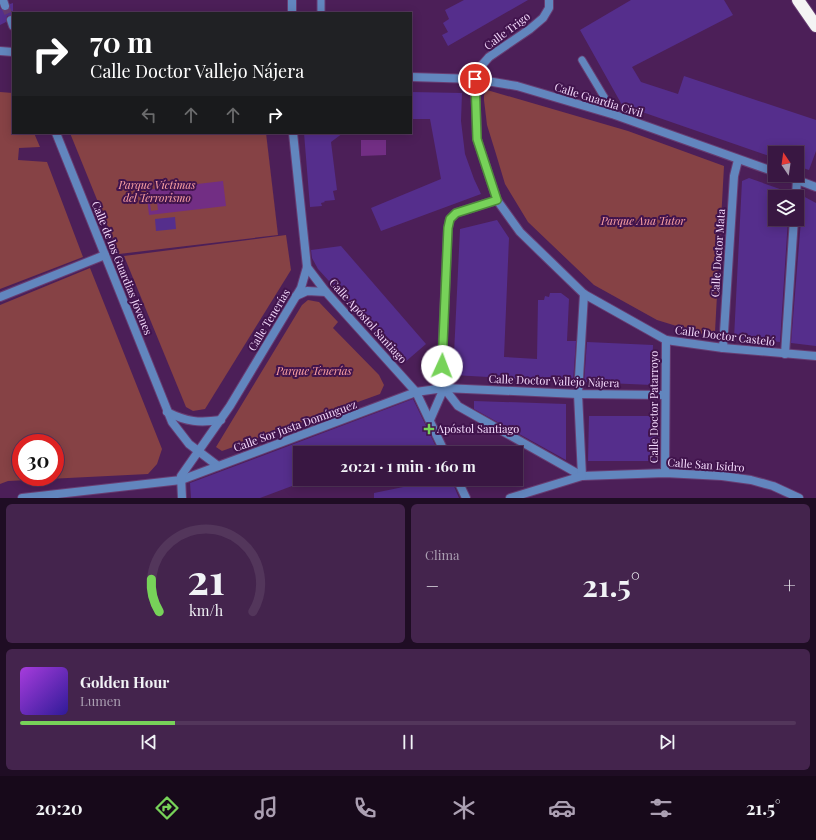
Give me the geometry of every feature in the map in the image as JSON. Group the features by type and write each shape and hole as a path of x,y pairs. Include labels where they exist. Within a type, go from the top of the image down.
{"highway":[{"path":"798,0 816,26"}],"street":[{"path":"292,0 292,12"},
{"name":"Calle Trigo","path":"475,79 489,57 530,29 543,18 549,8 549,0"},
{"path":"0,51 12,52"},
{"name":"Calle Guardia Civil","path":"412,77 475,79 517,86 615,115 768,170"},
{"name":"Calle Doctor Casteló","path":"475,79 477,139 497,200 520,232 584,294 666,340 723,348 816,356"},
{"name":"Calle de los Guardias Jóvenes","path":"56,134 167,412 179,433 198,452 218,466"},
{"name":"Calle Tenerías","path":"181,480 181,476 221,420 301,288 307,267 294,134"},
{"name":"Calle Doctor Mata","path":"723,348 734,176 738,160"},
{"path":"804,182 816,187"},
{"path":"497,200 456,213 450,219 448,228 442,381 444,388 458,406 582,476"},
{"path":"785,354 794,226"},
{"path":"0,297 105,255"},
{"name":"Calle Apóstol Santiago","path":"307,267 326,292 416,392 442,446"},
{"path":"296,296 307,291 326,292"},
{"path":"582,476 578,394 584,294"},
{"name":"Calle Doctor Patarroyo","path":"665,473 666,340"},
{"path":"430,420 444,388"},
{"name":"Calle Doctor Vallejo Nájera","path":"416,392 444,388 578,394 665,395"},
{"name":"Calle Sor Justa Domínguez","path":"22,498 181,480 416,392"},
{"path":"167,412 188,421 204,422 221,420"},
{"name":"Calle San Isidro","path":"510,498 582,476 665,473 722,476 751,480 773,486 799,498"},
{"path":"181,480 182,498"},
{"path":"460,486 466,498"}],"lane":[{"path":"321,0 321,12"},
{"path":"582,60 615,115"}],"green space":[{"name":"Parque Ana Tutor","path":"487,90 628,131 724,166 715,332 709,336 657,320 594,285 528,222 505,184 487,125 484,95"},
{"path":"0,92 12,93 12,134 34,134 40,147 19,148 18,160 47,162 83,257 0,289"},
{"name":"Parque Víctimas del Terrorismo","path":"70,134 266,134 278,235 119,254"},
{"path":"286,235 291,270 205,409 193,411 186,407 124,256"},
{"path":"90,268 162,449 157,464 148,474 64,478 64,434 12,434 12,481 0,484 0,305"},
{"name":"Parque Tenerías","path":"308,300 319,302 338,322 333,328 379,375 384,385 380,394 222,451 216,447 302,305"}],"shaded area":[{"path":"361,140 386,140 386,155 361,156"},
{"path":"223,181 226,206 149,215 146,190","holes":["156,194 158,210 151,211 149,195"]}],"building":[{"path":"464,0 528,0 448,46 442,35 448,32 443,23 449,19 445,10"},
{"path":"631,0 724,0 733,15 632,67 641,82 678,94 684,76 816,120 816,151 809,170 804,168 804,146 768,146 768,156 622,105 580,30"},
{"path":"13,3 12,15 7,16 6,22 0,25 0,8 7,11 10,4"},
{"path":"412,92 462,93 461,121 465,154 481,194 381,231 371,208 441,179 430,119 412,119"},
{"path":"304,134 342,134 331,142 337,190 333,191 335,200 324,201 325,202 321,203 322,206 310,207"},
{"path":"749,178 783,190 768,190 768,226 788,226 780,342 734,338 742,181"},
{"path":"804,197 816,203 816,346 791,343 801,226 804,226"},
{"path":"175,217 176,229 156,231 155,219"},
{"path":"497,220 509,238 504,357 537,359 538,300 544,300 545,296 549,297 550,293 561,293 569,299 567,341 576,341 573,382 453,375 460,229"},
{"path":"341,246 426,344 404,363 318,269 312,258 311,250"},
{"path":"587,342 653,345 652,385 584,382"},
{"path":"413,399 436,446 293,446 293,486 260,498 191,498 190,483"},
{"path":"474,401 566,404 566,460 474,409"},
{"path":"589,416 659,416 658,461 588,461"},
{"path":"408,486 454,486 459,498 374,498 374,493"}],"tunnel":[{"path":"5,6 11,20"}],"place":[{"name":"Apóstol Santiago","path":"429,429"}],"route":[{"path":"442,366 448,228 450,219 456,213 497,200 477,139 474,98 475,79"}]}
